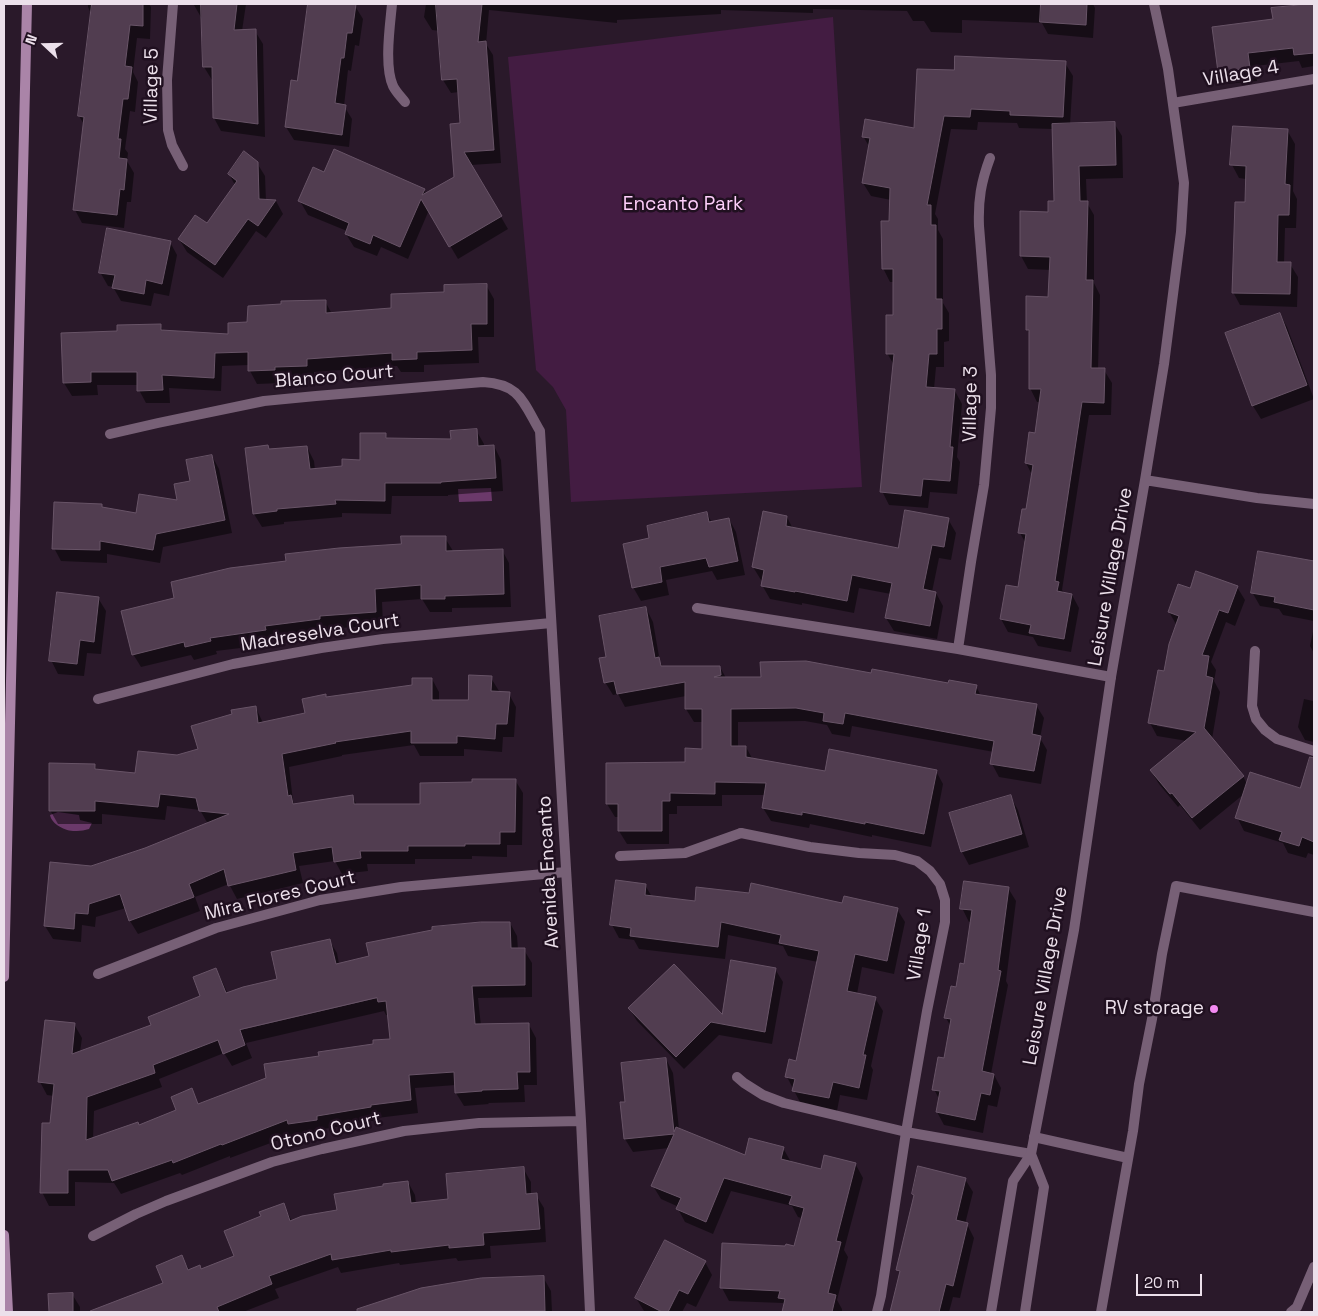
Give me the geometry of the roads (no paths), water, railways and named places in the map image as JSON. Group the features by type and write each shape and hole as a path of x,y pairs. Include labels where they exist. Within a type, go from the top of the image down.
{"main road":[{"path":"4,977 27,4"},
{"path":"4,1235 8,1312"}],"street":[{"name":"Village 5","path":"173,4 167,80 168,130 172,145 183,166"},
{"path":"392,4 389,37 389,74 394,88 405,102"},
{"name":"Leisure Village Drive","path":"992,1312 1014,1181 1031,1154 1074,930 1111,677 1166,346 1181,232 1184,183 1165,51 1154,4"},
{"name":"Village 4","path":"1173,103 1314,79"},
{"name":"Village 3","path":"958,649 984,485 991,408 978,207 982,180 990,158"},
{"name":"Blanco Court","path":"110,434 264,401 483,382 508,387 520,396 540,431"},
{"name":"Avenida Encanto","path":"540,431 581,1120 590,1312"},
{"path":"1145,480 1248,497 1314,504"},
{"path":"697,608 958,649 1111,677"},
{"name":"Madreselva Court","path":"98,699 232,664 321,648 383,639 551,623"},
{"path":"1255,651 1252,706 1256,719 1264,730 1277,739 1314,751"},
{"name":"Village 1","path":"620,856 685,853 741,833 810,847 895,855 917,861 930,871 940,884 945,900 945,922 906,1132 877,1312"},
{"name":"Mira Flores Court","path":"98,974 216,928 320,900 401,887 566,872"},
{"path":"1101,1312 1139,1084 1176,886 1314,912"},
{"path":"737,1077 763,1096 784,1103 906,1132 1031,1154 1044,1187 1025,1312"},
{"name":"Otono Court","path":"93,1236 166,1201 272,1162 322,1149 404,1131 479,1123 581,1120"},
{"path":"1034,1136 1128,1158"},
{"path":"1291,1312 1297,1307 1314,1267"}],"place":[{"name":"RV storage","path":"1214,1009"}],"park label":[{"name":"Encanto Park","path":"683,205"}]}
